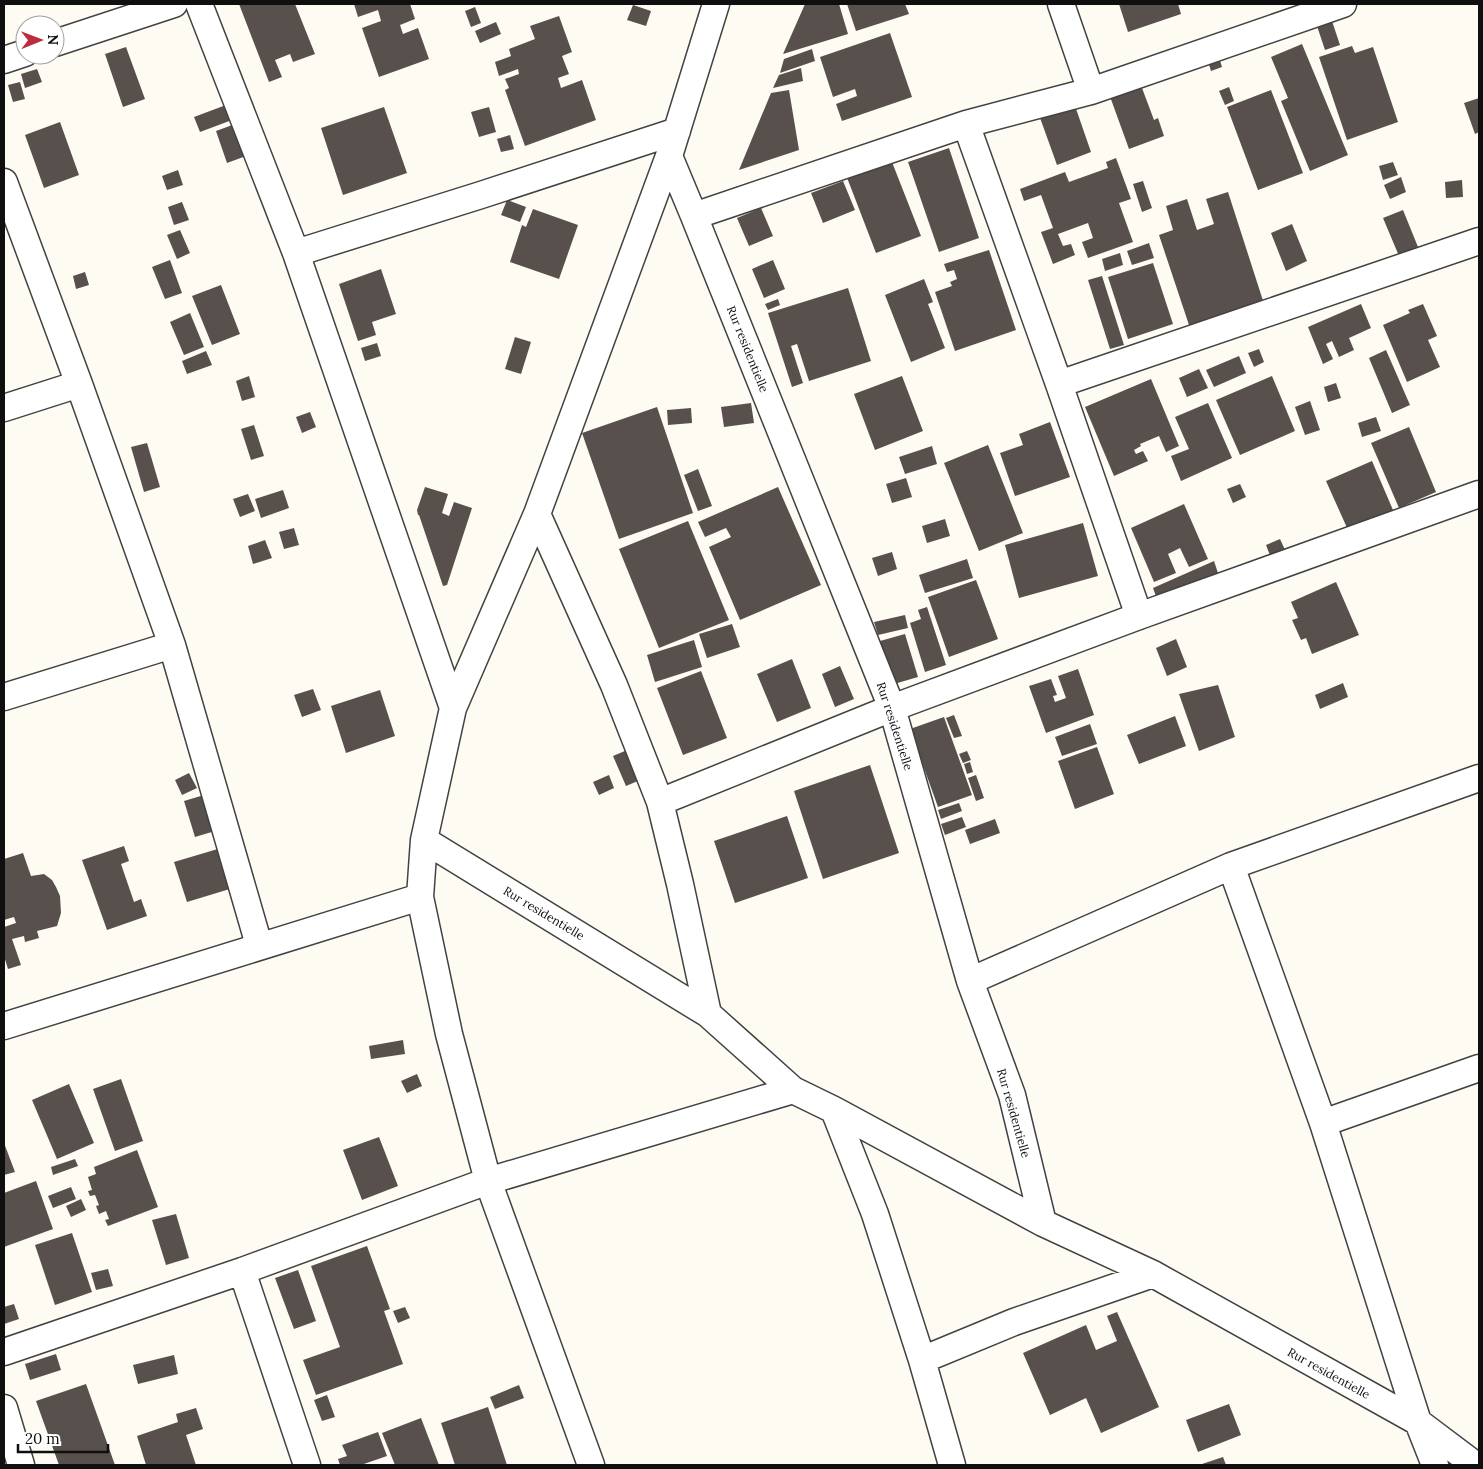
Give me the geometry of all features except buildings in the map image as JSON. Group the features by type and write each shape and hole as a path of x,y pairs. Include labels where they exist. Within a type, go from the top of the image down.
{"street":[{"path":"65,40 174,4"},
{"path":"199,4 296,253 453,708"},
{"path":"591,1465 488,1181 449,1034 420,896 424,840 453,708 537,514 669,156 716,4"},
{"path":"1061,4 1091,91"},
{"path":"694,216 966,124 1091,91 1343,4"},
{"path":"966,124 1139,616"},
{"path":"296,253 481,195 677,130"},
{"name":"Rur residentielle","path":"669,156 892,708 970,981 1012,1095 1043,1223"},
{"path":"4,182 80,384 172,645 259,945"},
{"path":"1059,384 1479,241"},
{"path":"4,408 80,384"},
{"path":"660,802 892,708 1139,616 1479,494"},
{"path":"537,514 614,685 660,802 708,1014"},
{"path":"4,697 172,645"},
{"path":"970,981 1231,866 1479,778"},
{"name":"Rur residentielle","path":"424,840 708,1014 793,1090 834,1110 1043,1223 1153,1274 1418,1422 1475,1465"},
{"path":"1231,866 1323,1122 1418,1422 1435,1465"},
{"path":"4,1026 420,896"},
{"path":"1323,1122 1479,1068"},
{"path":"4,1352 242,1271 488,1181 793,1090"},
{"path":"834,1110 875,1214 922,1360 952,1465"},
{"path":"242,1271 307,1465"},
{"path":"922,1360 1014,1322 1153,1274"},
{"path":"4,1408 21,1465"}]}
